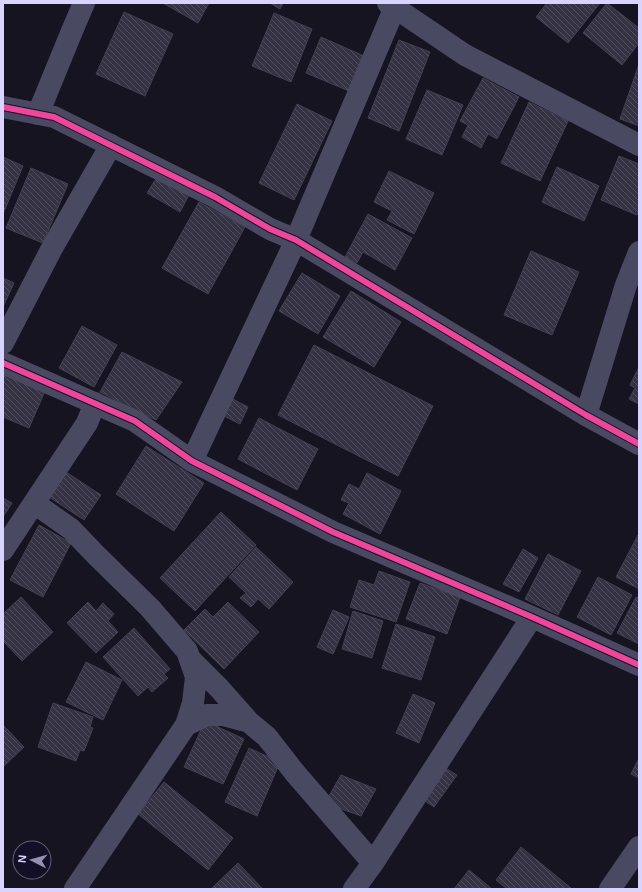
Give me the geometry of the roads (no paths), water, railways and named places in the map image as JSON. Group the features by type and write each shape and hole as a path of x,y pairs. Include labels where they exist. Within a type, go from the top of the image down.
{"street":[{"path":"38,114 84,3"},
{"path":"192,461 296,240 391,5 465,55 639,145"},
{"path":"3,107 54,117 215,197 270,228 296,240 586,415 639,444"},
{"path":"3,343 52,248 111,145"},
{"path":"586,415 633,288 639,252"},
{"path":"3,363 135,421 192,461 333,532 532,617 639,665"},
{"path":"3,550 87,423 95,403"},
{"path":"34,503 71,529 150,608 187,651 196,677 193,703 186,725 75,889"},
{"path":"354,889 373,863 532,617"},
{"path":"190,659 219,688 249,722 267,737 295,773 373,863"},
{"path":"186,725 207,715 223,715 249,722"},
{"path":"610,889 639,847"}]}
